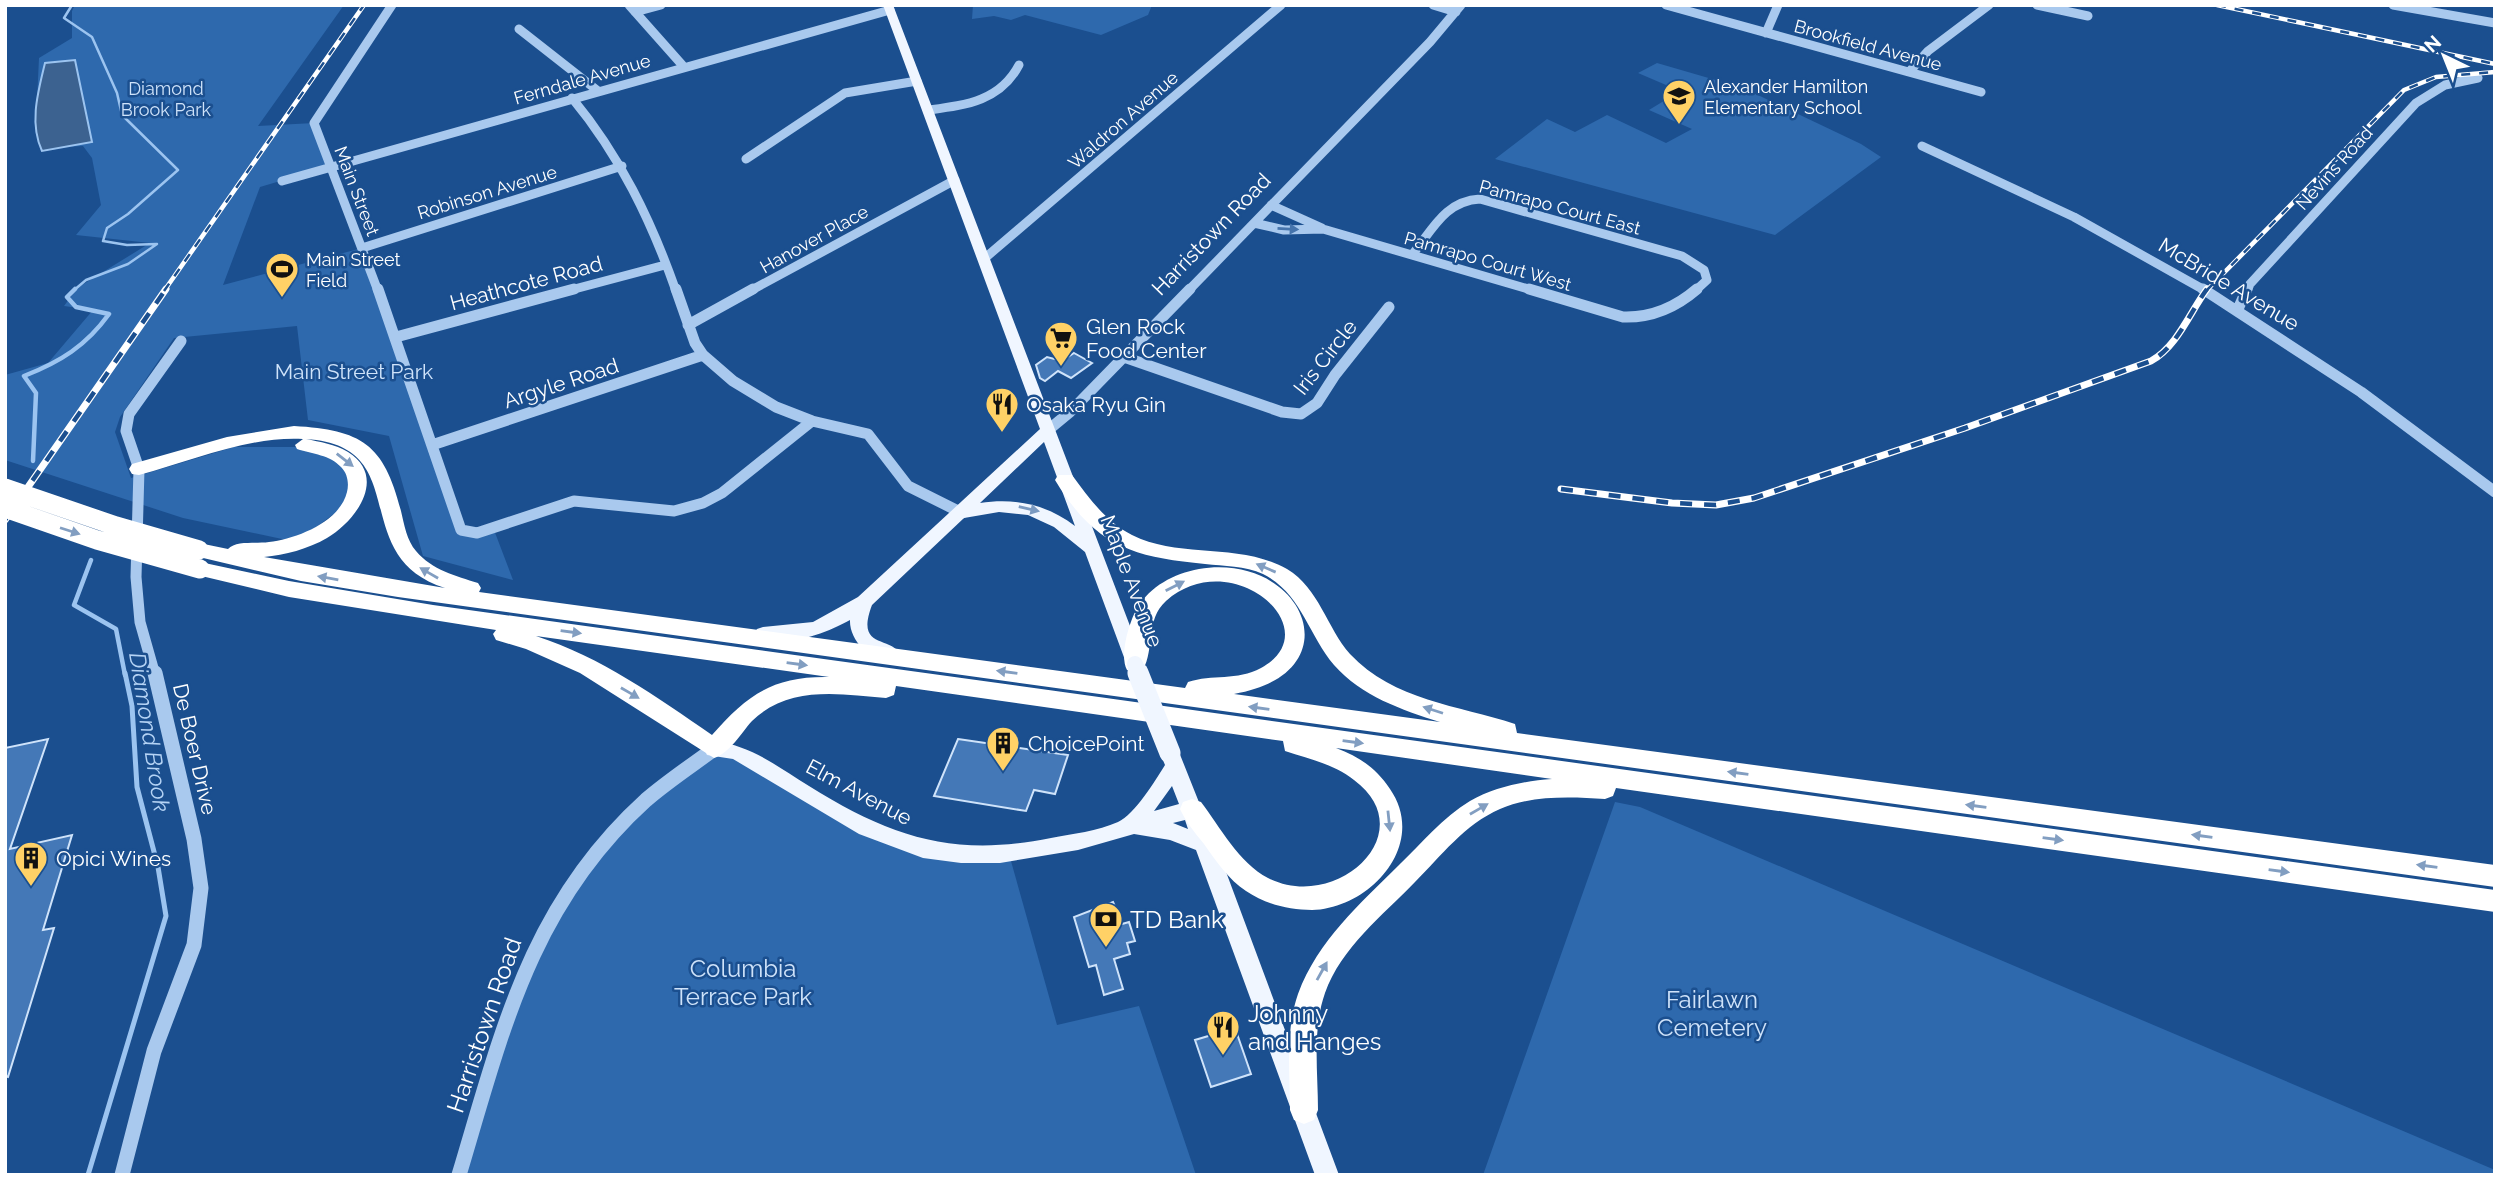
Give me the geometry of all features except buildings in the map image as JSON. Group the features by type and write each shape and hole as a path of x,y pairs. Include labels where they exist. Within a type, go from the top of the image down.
{"highway":[{"path":"139,475 263,435 317,433 346,440 358,446 374,461 397,538 411,561 449,582 565,612"},
{"path":"139,475 277,444 306,445 331,450 356,469 360,488 356,498 335,523 319,534 280,548 199,560"},
{"path":"1066,480 1095,520 1118,538 1166,552 1252,562 1289,580 1312,606 1343,660 1370,682 1388,692 1433,710 1503,729 1691,766"},
{"path":"5,488 103,521 199,560 2495,876"},
{"path":"5,508 97,540 199,560 510,635 553,650 677,721 714,749 759,702 785,690 956,687"},
{"path":"1074,682 1203,688 1245,684 1264,677 1278,667 1289,654 1294,639 1294,625 1282,600 1259,584 1228,575 1196,578 1167,590 1147,611 1135,664"},
{"path":"383,606 2495,901"},
{"path":"1116,709 1269,738 1337,759 1369,778 1381,792 1390,817 1390,842 1377,866 1356,886 1317,899 1295,899 1275,894 1243,874 1192,809"},
{"path":"1304,1110 1305,1038 1310,997 1319,974 1348,934 1430,850 1467,816 1488,803 1536,790 1592,788 1840,810"}],"main road":[{"name":"Maple Avenue","path":"889,7 985,258 1092,552 1206,845 1326,1175"},
{"name":"Harristown Road","path":"732,634 800,633 816,629 846,615 864,602 962,513 1047,431"},
{"path":"962,513 1009,505 1040,512 1064,525 1092,552"},
{"path":"864,602 856,623 859,633 874,648 904,658"},
{"name":"Elm Avenue","path":"714,749 737,752 886,838 941,853 975,856 1009,854 1064,844 1192,809"},
{"path":"1126,827 1156,796 1173,759"},
{"path":"1126,827 1171,831 1206,845"}],"street":[{"name":"Main Street","path":"391,5 314,123 396,337 458,526 468,533 493,527"},
{"path":"632,8 660,5"},
{"name":"Waldron Avenue","path":"985,258 1281,5"},
{"path":"1433,5 1458,9"},
{"name":"Brookfield Avenue","path":"1666,5 1981,92"},
{"path":"1766,33 1777,5"},
{"path":"1909,72 1928,51 1989,5"},
{"path":"2038,5 2088,16"},
{"path":"2393,5 2495,23"},
{"name":"Ferndale Avenue","path":"282,181 889,7"},
{"path":"632,8 684,67"},
{"name":"Harristown Road","path":"1047,431 1070,412 1124,357 1458,9"},
{"path":"519,29 598,91"},
{"path":"929,110 986,99 1015,74 1019,65"},
{"name":"Nevins Road","path":"2238,309 2250,284 2405,113 2436,89 2478,78"},
{"path":"746,159 845,93 917,81"},
{"path":"572,98 631,182 695,343 703,355 754,395 775,407 812,421 868,434 908,486 962,513"},
{"name":"McBride Avenue","path":"1922,146 2080,222 2238,309 2365,392 2495,492"},
{"name":"Robinson Avenue","path":"362,248 622,166"},
{"name":"Hanover Place","path":"688,325 955,180"},
{"name":"Pamrapo Court East","path":"1412,255 1453,205 1464,200 1480,199 1682,256 1704,270 1707,275 1704,283"},
{"path":"1271,205 1300,216 1323,229"},
{"name":"Pamrapo Court West","path":"1254,223 1284,230 1323,229 1634,318 1660,314 1704,283"},
{"name":"Heathcote Road","path":"396,337 665,265"},
{"name":"Iris Circle","path":"1124,357 1282,412 1301,414 1317,404 1335,375 1390,307"},
{"name":"De Boer Drive","path":"122,1175 154,1051 194,945 201,888 192,827 140,622 136,577 139,475 127,438 126,423 135,405 181,341"},
{"name":"Argyle Road","path":"432,445 703,355"},
{"path":"493,527 574,501 674,511 703,503 722,493 812,421"},
{"name":"Harristown Road","path":"459,1175 515,996 528,961 549,923 585,869 636,811 665,783 714,749"}],"green space":[{"name":"Diamond Brook Park","path":"75,5 344,5 258,126 314,123 331,166 260,187 223,285 362,248 458,526 494,530 513,580 423,556 389,436 308,420 297,326 174,338 120,417 115,432 131,478 234,447 337,447 362,493 296,542 183,518 5,460 5,375 48,363 93,310 64,306 77,288 150,243 76,235 101,205 92,158 83,146 45,148 36,122 39,58 72,38 72,11"},
{"path":"973,5 1152,5 1148,15 1101,35 1025,15 1011,20 994,16 972,19"},
{"name":"Alexander Hamilton Elementary School","path":"1657,63 1743,88 1861,144 1881,157 1775,235 1495,159 1547,119 1575,132 1607,115 1666,143 1692,129 1649,110 1680,91 1638,73"},
{"name":"Columbia Terrace Park","path":"714,749 886,838 1009,854 1057,1025 1139,1006 1196,1175 459,1175 528,961 609,840"},
{"name":"Fairlawn Cemetery","path":"1615,802 1640,807 2495,1170 2495,1175 1483,1175"}],"shaded area":[{"path":"75,60 92,142 42,151 35,118 45,63"}],"waterway":[{"name":"Diamond Brook","path":"72,5 64,18 92,37 117,93 122,115 178,170 128,214 107,228 103,241 127,245 157,244 128,264 86,280 73,291"},
{"name":"Diamond Brook","path":"33,461 36,393 24,376 71,352 91,335 109,314 76,307 67,297 73,291"},
{"name":"Diamond Brook","path":"91,560 74,605 116,629 125,675"},
{"name":"Diamond Brook","path":"88,1175 166,916 158,867 137,787 132,706 125,673"}],"railway":[{"path":"164,291 364,5"},
{"path":"2217,5 2495,64"},
{"path":"2206,291 2404,90 2436,77 2495,72"},
{"path":"5,520 166,289"},
{"path":"1561,489 1672,503 1716,505 1754,498 1965,428 2151,361 2176,338 2207,289"}],"place":[{"name":"Alexander Hamilton Elementary School","path":"1679,126"},
{"name":"Main Street Field","path":"282,299"},
{"name":"Glen Rock Food Center","path":"1061,368"},
{"name":"Osaka Ryu Gin","path":"1002,434"},
{"name":"ChoicePoint","path":"1003,773"},
{"name":"Opici Wines","path":"31,888"},
{"name":"TD Bank","path":"1106,949"},
{"name":"Johnny and Hanges","path":"1223,1057"}],"park label":[{"name":"Main Street Park","path":"354,371"}]}
